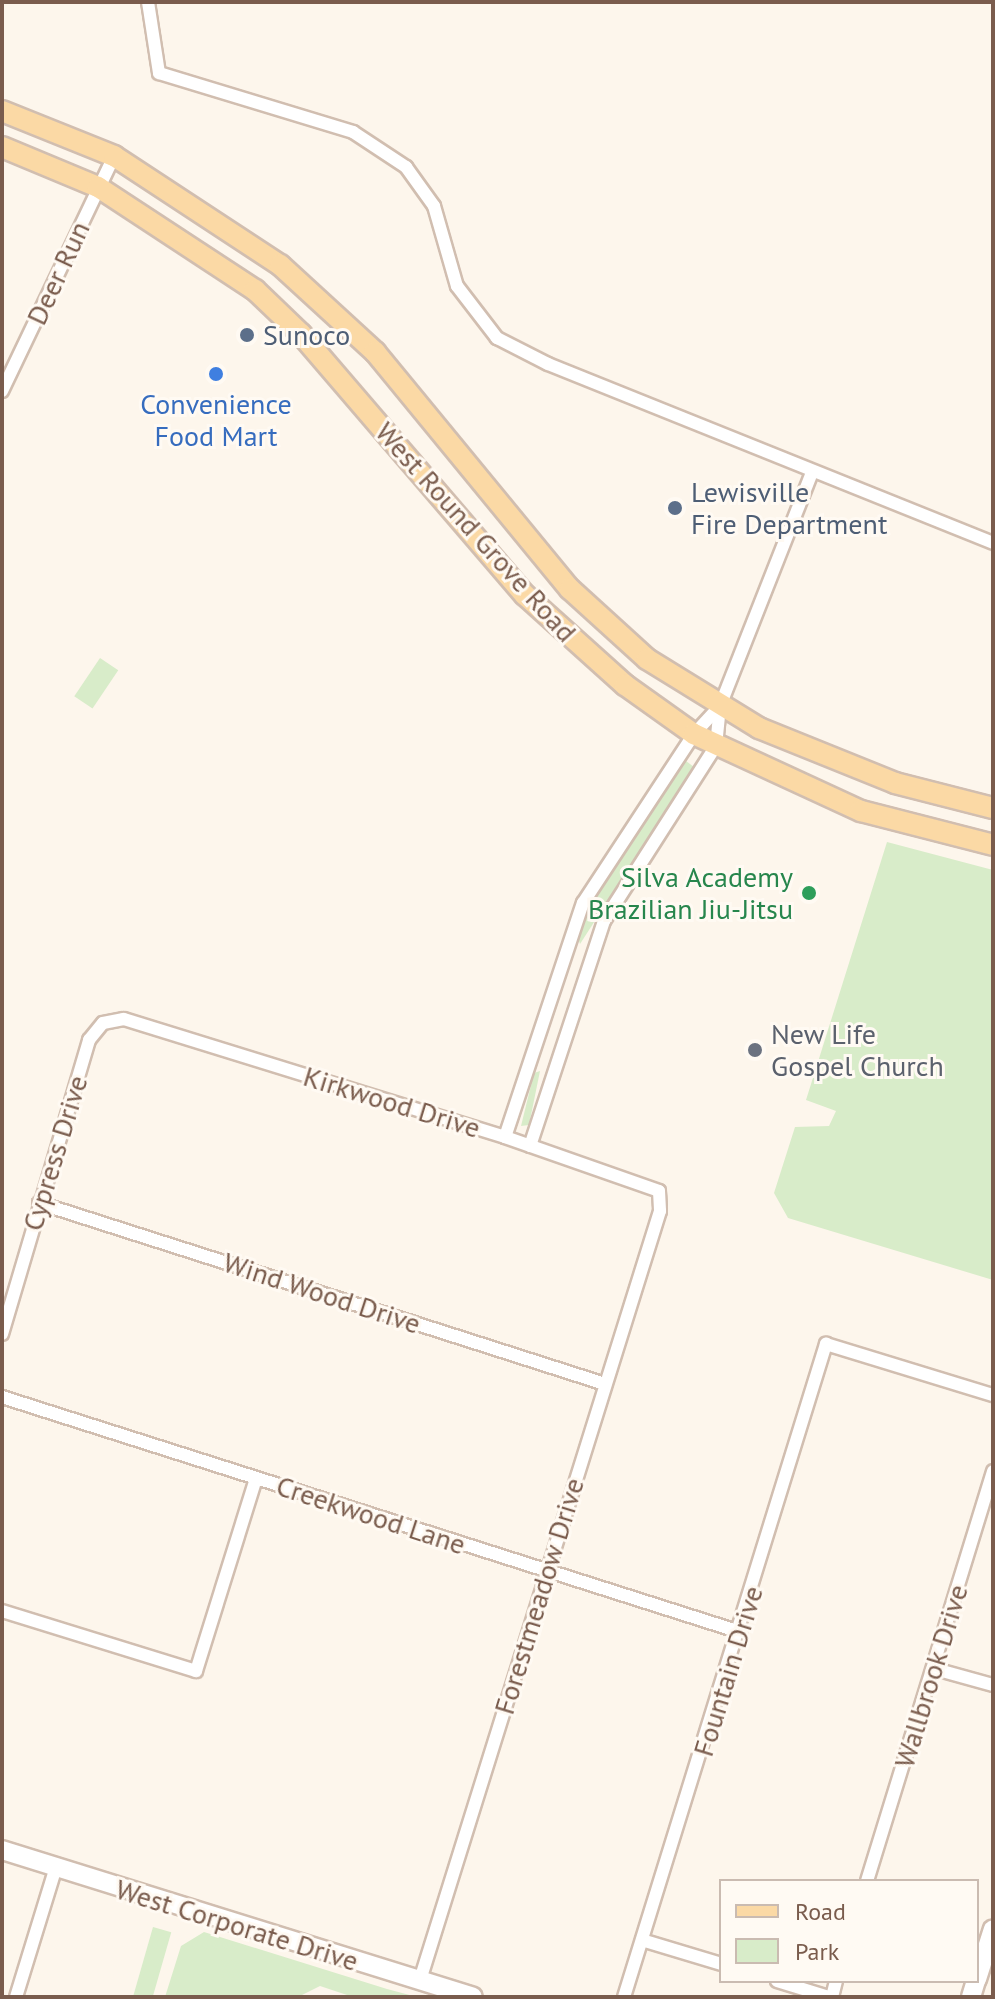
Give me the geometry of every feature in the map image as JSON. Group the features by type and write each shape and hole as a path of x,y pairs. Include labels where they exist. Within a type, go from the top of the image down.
{"main road":[{"name":"West Round Grove Road","path":"2,111 114,156 290,274 375,352 474,478 607,626 720,706 759,728 895,783 993,808"},
{"name":"West Round Grove Road","path":"2,147 98,187 255,290 301,334 525,595 625,685 694,734 861,811 993,845"}],"street":[{"path":"148,2 159,73 353,132 406,167 434,206 457,286 497,338 548,364 993,543"},
{"name":"Deer Run","path":"2,391 114,156"},
{"path":"530,1146 604,921 716,746 720,706 812,472"},
{"path":"505,1137 583,903 694,734 720,706"},
{"name":"Kirkwood Drive","path":"103,1023 124,1019 655,1186 661,1199 660,1211"},
{"name":"Cypress Drive","path":"2,1334 89,1040 103,1023"},
{"name":"Wind Wood Drive","path":"39,1203 605,1384"},
{"name":"Forestmeadow Drive","path":"420,1980 660,1211"},
{"name":"Fountain Drive","path":"624,1997 645,1941 826,1344 993,1395"},
{"name":"Creekwood Lane","path":"2,1397 740,1632"},
{"name":"Wallbrook Drive","path":"868,1879 935,1669 993,1471"},
{"path":"2,1611 196,1671 256,1478"},
{"path":"935,1669 993,1685"},
{"name":"West Corporate Drive","path":"2,1850 55,1870 473,1997"},
{"path":"16,1997 55,1870"},
{"path":"979,1974 993,1929"},
{"path":"645,1941 719,1963"},
{"path":"784,1983 830,1997"}],"green space":[{"path":"100,658 118,670 93,708 74,696"},
{"path":"686,761 694,767 580,944 577,935 601,888"},
{"path":"887,842 993,870 993,1280 788,1218 774,1193 795,1127 829,1126 836,1111 806,1100"},
{"path":"540,1071 529,1125 521,1126 534,1073"},
{"path":"153,1927 171,1932 153,1997 133,1997"},
{"path":"204,1932 417,1997 353,1997 320,1986 298,1997 165,1997 181,1946"}],"place":[{"name":"Sunoco","path":"247,335"},
{"name":"Convenience Food Mart","path":"216,374"},
{"name":"Lewisville Fire Department","path":"675,508"},
{"name":"Silva Academy Brazilian Jiu-Jitsu","path":"809,893"},
{"name":"New Life Gospel Church","path":"755,1050"}]}
